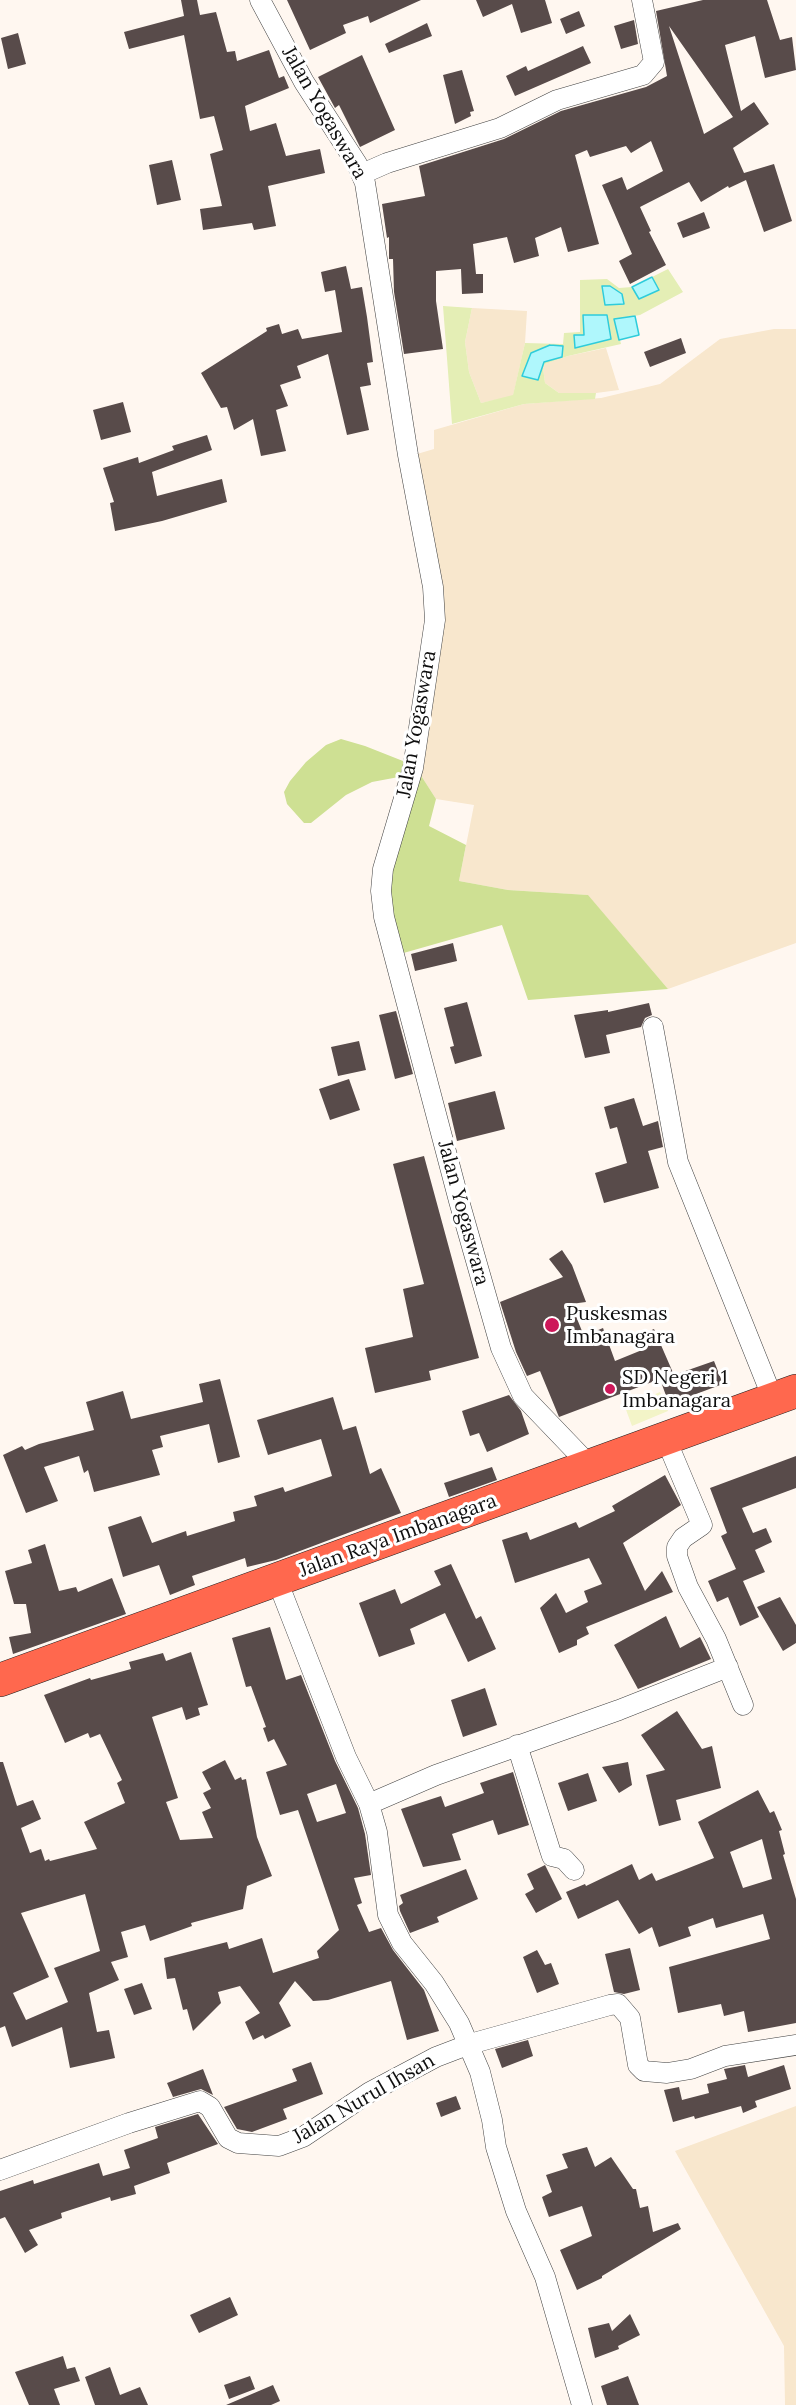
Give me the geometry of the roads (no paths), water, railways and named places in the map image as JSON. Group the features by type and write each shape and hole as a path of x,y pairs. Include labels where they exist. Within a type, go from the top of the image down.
{"highway":[{"name":"Jalan Raya Imbanagara","path":"0,1680 784,1395"}],"street":[{"name":"Jalan Yogaswara","path":"261,0 304,82 362,174 371,211 408,454 433,587 435,620 413,768 383,869 381,891 384,917 459,1201 505,1359 523,1396 591,1467"},
{"path":"362,174 387,163 500,128 557,100 643,75 654,62 654,50 642,0"},
{"path":"653,1028 678,1162 784,1395"},
{"path":"665,1437 702,1525 683,1538 677,1547 677,1556 702,1617 728,1666 743,1705"},
{"path":"277,1580 346,1757 369,1804 377,1832 388,1915 402,1943 434,1983 470,2044 488,2101 499,2158 516,2211 545,2277 582,2405"},
{"path":"369,1804 436,1775 619,1710 728,1666"},
{"path":"517,1745 552,1856 564,1859 574,1870"},
{"path":"470,2044 618,2004 630,2018 638,2066 644,2071 667,2073 691,2068 725,2056 796,2045"},
{"name":"Jalan Nurul Ihsan","path":"0,2170 129,2123 200,2101 210,2107 228,2138 238,2143 279,2146 303,2137 325,2120 402,2073 470,2044"}],"water":[{"path":"652,277 659,290 639,299 632,287"},
{"path":"602,286 610,286 622,294 624,304 605,305"},
{"path":"583,315 607,315 611,339 575,348 574,335 584,335"},
{"path":"635,316 639,335 619,340 614,319"},
{"path":"550,345 563,346 562,357 544,362 538,380 522,376 531,353"}],"place":[{"name":"Puskesmas Imbanagara","path":"552,1325"},
{"name":"SD Negeri 1 Imbanagara","path":"610,1389"}]}
